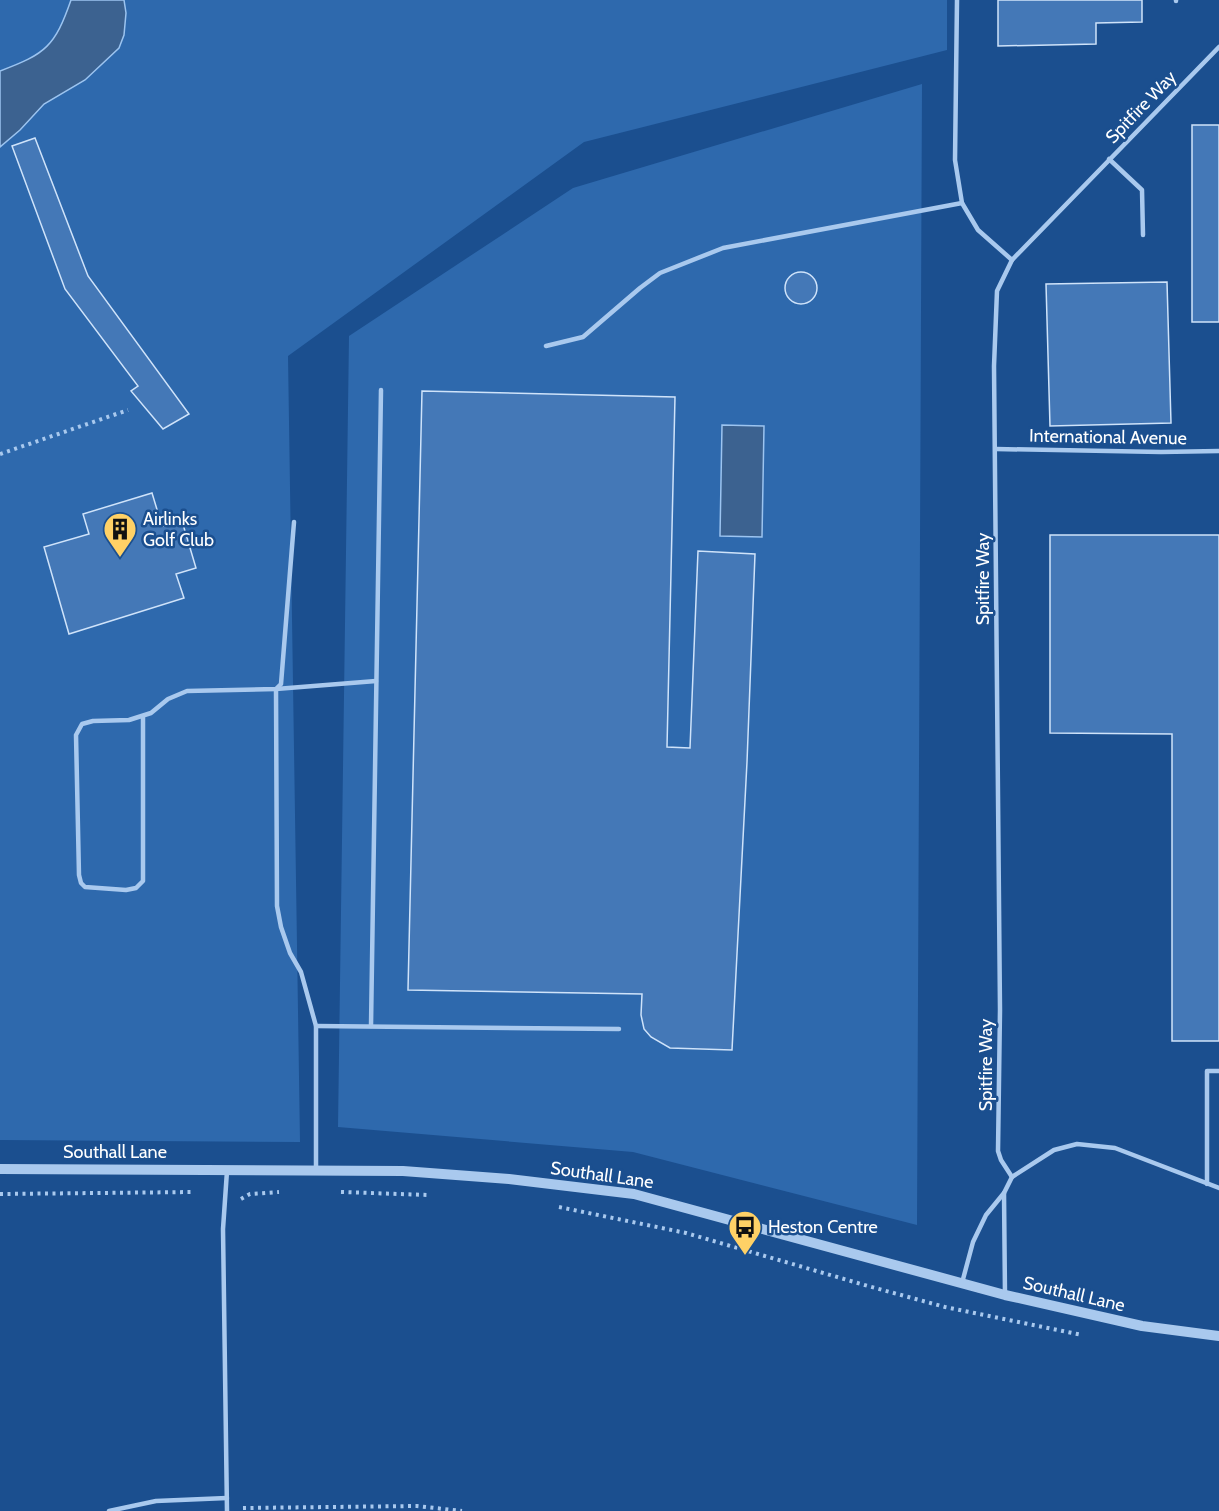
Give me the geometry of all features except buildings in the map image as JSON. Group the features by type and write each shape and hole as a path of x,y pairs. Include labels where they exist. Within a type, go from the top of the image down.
{"street":[{"name":"Southall Lane","path":"0,1169 227,1168 403,1171 509,1179 634,1194 1005,1295 1142,1326 1219,1336"}],"lane":[{"path":"957,0 955,160 962,203 978,230 1012,261"},
{"name":"Spitfire Way","path":"1012,1177 998,1151 1000,1010 994,366 997,291 1012,261 1219,47"},
{"path":"1109,159 1142,190 1143,235"},
{"path":"546,346 583,337 660,273 723,248 962,203"},
{"path":"371,1026 381,390"},
{"name":"International Avenue","path":"996,449 1219,451"},
{"path":"294,522 281,684 276,689 277,906 281,927 290,953 301,972 316,1026 316,1169"},
{"path":"143,716 143,881 136,888 126,890 85,887 78,875 76,735 82,724 93,721 129,720 143,716 151,713 168,699 187,691 276,689 376,681"},
{"path":"316,1026 619,1029"},
{"path":"1207,1184 1207,1071 1219,1071"},
{"path":"962,1284 973,1242 986,1215 1004,1193 1012,1177 1054,1150 1077,1144 1114,1148 1219,1188"},
{"path":"227,1168 223,1229 227,1509"},
{"path":"1004,1193 1005,1295"},
{"path":"109,1511 156,1501 226,1498"}],"path":[{"path":"0,454 128,410"},
{"path":"0,1194 205,1191 225,1209 250,1194 282,1192"},
{"path":"340,1192 433,1195"},
{"path":"550,1205 686,1233 945,1307 1083,1335"},
{"path":"227,1509 417,1506 462,1511"}],"shaded area":[{"path":"0,0 947,0 947,50 584,142 288,356 300,1142 0,1140"},
{"path":"71,0 124,0 126,13 124,35 119,48 85,80 44,104 20,130 0,147 0,71 28,59 47,46 60,28"},
{"path":"922,84 917,1225 633,1152 338,1127 349,336 573,188"},
{"path":"722,425 764,426 762,537 720,536"}],"place":[{"name":"Airlinks Golf Club","path":"120,558"},
{"name":"Heston Centre","path":"745,1256"}]}
